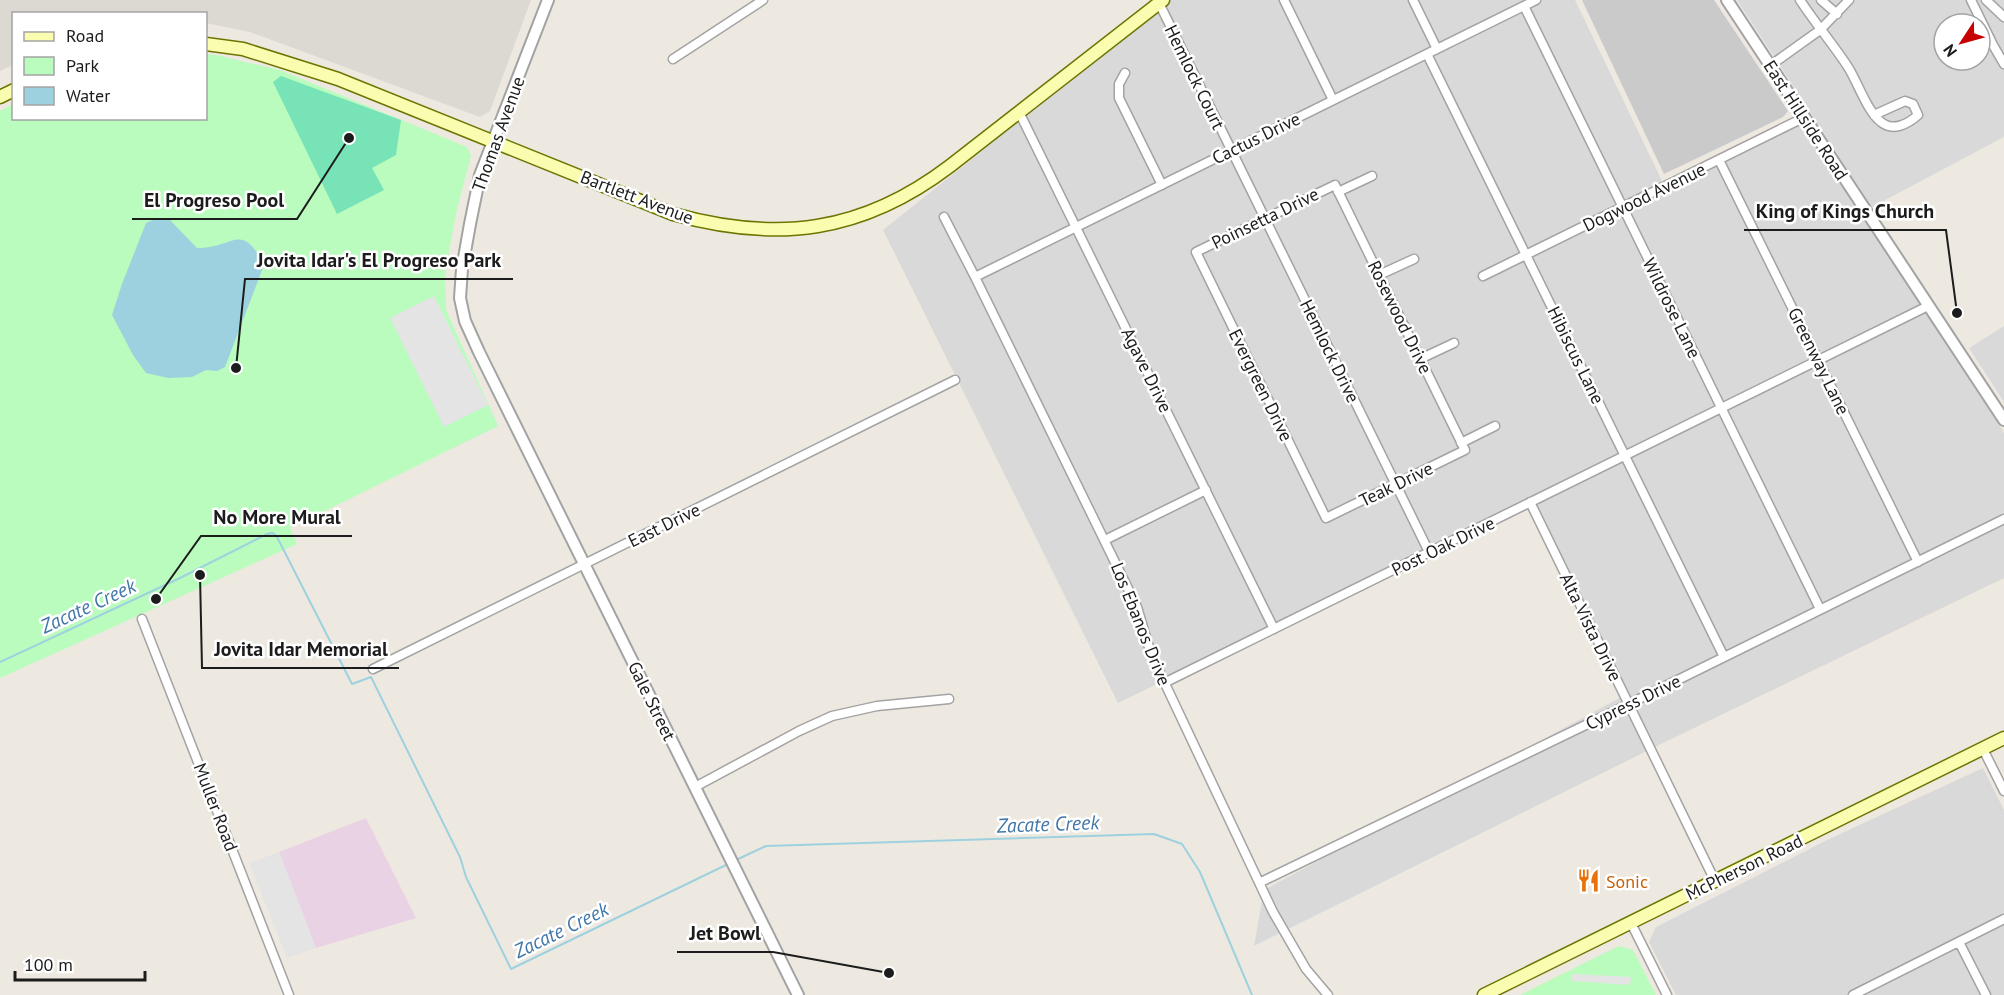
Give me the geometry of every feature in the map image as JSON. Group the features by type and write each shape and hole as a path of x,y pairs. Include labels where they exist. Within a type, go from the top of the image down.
{"main road":[{"name":"Bartlett Avenue","path":"207,44 243,49 338,79 494,140 672,214 694,220 757,230 805,228 848,219 904,196 936,176 1161,2"},
{"name":"McPherson Road","path":"1484,995 2004,738"}],"street":[{"name":"Thomas Avenue","path":"507,406 465,321 460,298 462,270 480,175 548,0"},
{"path":"673,59 763,0"},
{"path":"1284,0 1333,100"},
{"path":"1413,0 1437,49"},
{"name":"Cactus Drive","path":"975,277 1536,0"},
{"name":"East Hillside Road","path":"1727,0 2004,420"},
{"path":"1800,0 1848,68 1874,115 1882,123 1892,127 1902,126 1918,115 1913,104 1905,100 1874,115"},
{"path":"1821,0 1837,14"},
{"path":"1771,65 1820,30 1849,0"},
{"path":"1971,0 2004,64"},
{"path":"1986,0 2004,17"},
{"name":"Hemlock Court","path":"1161,2 1231,150"},
{"name":"Wildrose Lane","path":"1524,6 1820,609"},
{"name":"Hibiscus Lane","path":"1427,54 1724,657"},
{"path":"1125,73 1119,84 1119,98 1162,185"},
{"name":"Agave Drive","path":"1019,112 1274,629"},
{"name":"Dogwood Avenue","path":"1483,276 1805,117"},
{"name":"Hemlock Drive","path":"1231,150 1429,552"},
{"name":"Greenway Lane","path":"1719,160 1918,562"},
{"name":"Poinsetta Drive","path":"1196,252 1265,218 1336,188 1372,176"},
{"name":"Rosewood Drive","path":"1336,188 1463,446"},
{"name":"Los Ebanos Drive","path":"944,217 1137,607 1151,654 1164,683 1274,912 1306,969 1328,995"},
{"name":"Evergreen Drive","path":"1196,252 1326,519"},
{"path":"1379,275 1414,259"},
{"name":"Post Oak Drive","path":"1164,683 1928,306"},
{"path":"1420,359 1454,343"},
{"name":"East Drive","path":"374,669 955,380"},
{"name":"Gale Street","path":"507,406 798,995"},
{"name":"Teak Drive","path":"1326,519 1396,485 1495,426"},
{"path":"1105,540 1206,490"},
{"name":"Alta Vista Drive","path":"1530,502 1715,881"},
{"name":"Cypress Drive","path":"1261,882 1629,705 2004,519"},
{"name":"Muller Road","path":"142,619 289,995"},
{"path":"695,787 799,731 832,716 877,706 949,699"},
{"path":"1983,749 2004,791"},
{"path":"1853,995 1864,993 2004,919"},
{"path":"1631,923 1667,995"},
{"path":"1959,942 1986,995"}],"shaded area":[{"path":"0,0 531,0 490,111 480,117 250,32 207,23 207,12 12,12 12,65 0,71"},
{"path":"1163,0 1575,0 1665,187 1797,122 1934,314 2004,433 2004,578 1659,745 1254,946 1264,890 1625,695 1530,503 1118,703 883,230 1031,112"},
{"path":"1582,0 1714,0 1788,111 1783,117 1664,174"},
{"path":"1737,0 2004,0 2004,137 1872,207"},
{"path":"434,296 488,405 444,427 390,318"},
{"path":"2004,326 2004,402 1969,348"},
{"path":"1983,768 2004,810 2004,995 1676,995 1649,942 1656,927 1829,839"},
{"path":"366,818 416,918 316,948 279,852"},
{"path":"279,852 316,948 287,958 249,863"},
{"path":"1572,974 1631,977 1630,985 1571,981"}],"green space":[{"path":"207,54 280,70 467,147 471,156 457,209 445,272 446,310 498,426 290,528 297,544 0,678 0,111 12,105 12,120 207,120"},
{"path":"281,76 401,120 396,155 372,168 384,190 337,214 273,82"},
{"path":"1619,946 1633,950 1656,995 1520,995"}],"water":[{"path":"158,218 169,219 197,248 243,240 256,251 264,265 225,367 217,371 206,370 192,377 168,378 146,373 133,355 112,315 146,223"}],"waterway":[{"name":"Zacate Creek","path":"0,662 273,533 352,684 371,677 460,857 466,877 511,969 728,864"},
{"name":"Zacate Creek","path":"736,860 766,846 1154,834 1182,844 1200,872 1252,995"}],"place":[{"name":"El Progreso Pool","path":"349,138"},
{"name":"King of Kings Church","path":"1957,313"},
{"name":"Jovita Idar's El Progreso Park","path":"236,368"},
{"name":"Jovita Idar Memorial","path":"200,575"},
{"name":"No More Mural","path":"156,599"},
{"name":"Sonic","path":"1588,881"},
{"name":"Jet Bowl","path":"889,973"}]}
